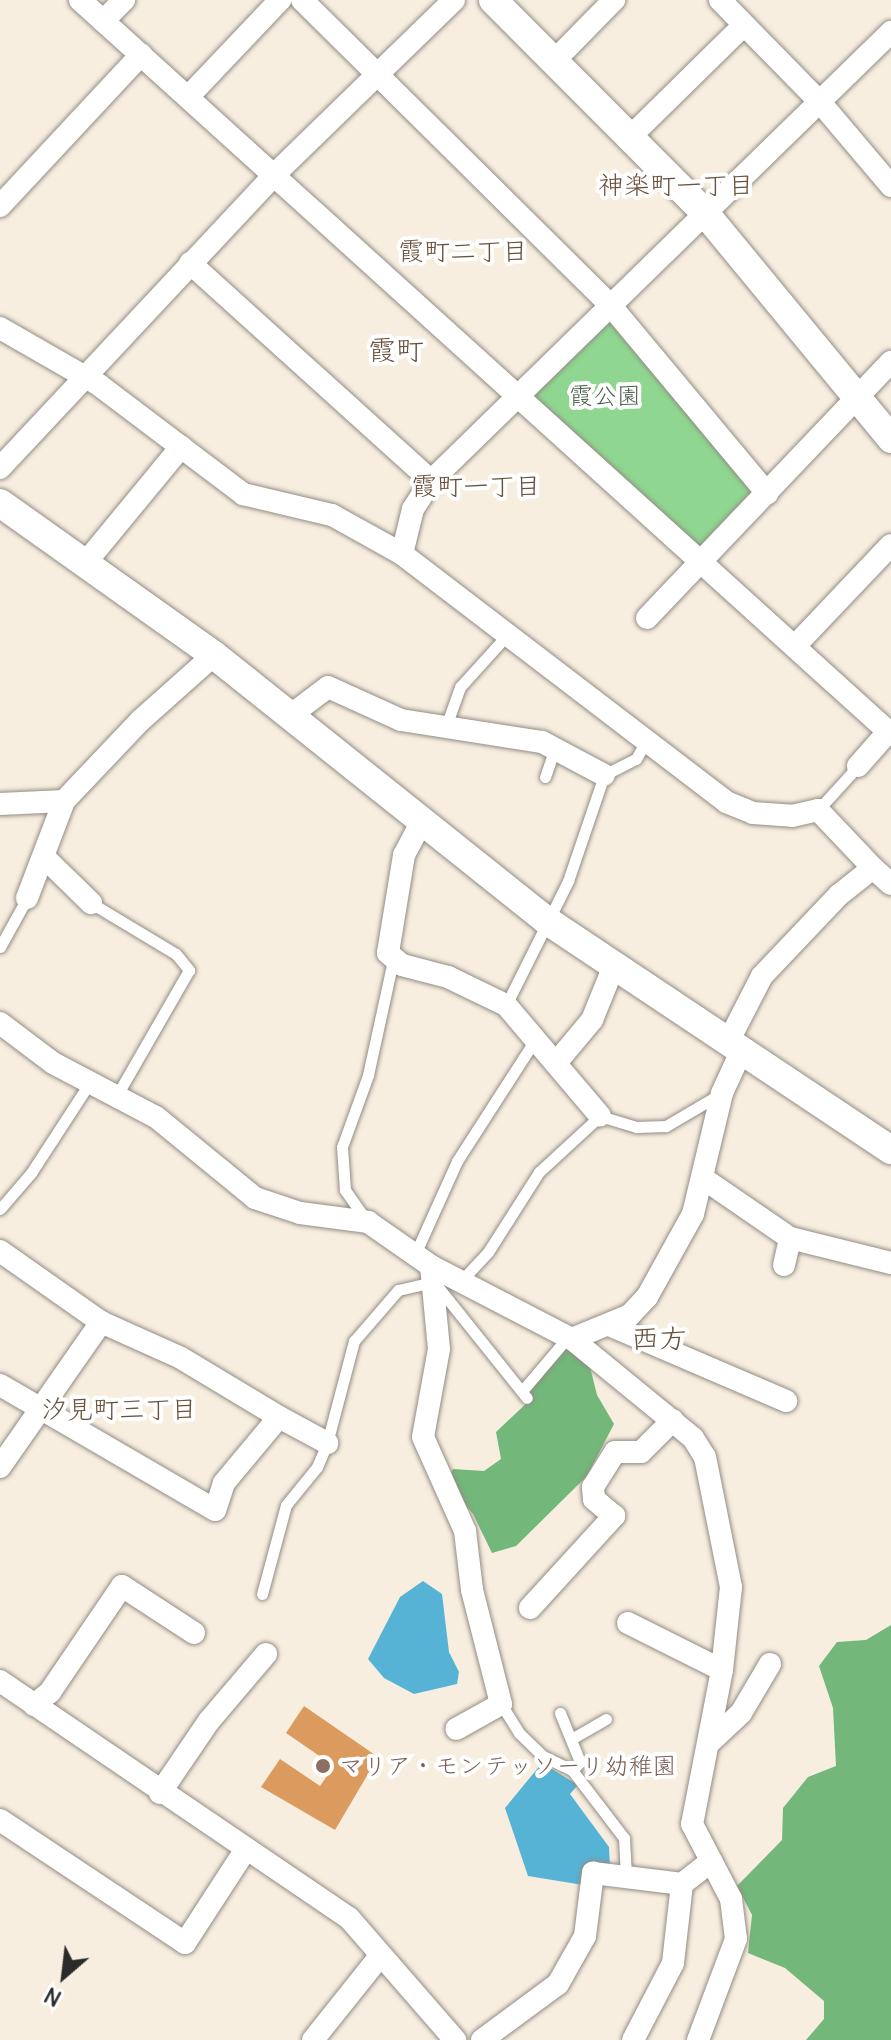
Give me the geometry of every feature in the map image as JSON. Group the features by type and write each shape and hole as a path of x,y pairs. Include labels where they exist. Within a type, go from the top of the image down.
{"street":[{"path":"80,0 516,398 890,733 858,766"},
{"path":"103,21 124,0"},
{"path":"188,97 280,0"},
{"path":"302,0 611,306 767,493"},
{"path":"0,468 274,175 454,0"},
{"path":"493,0 705,213 891,439"},
{"path":"554,61 614,0"},
{"path":"720,0 820,102 891,186"},
{"path":"629,138 744,25"},
{"path":"402,554 413,509 431,481 891,32"},
{"path":"1,203 141,55"},
{"path":"190,263 431,481"},
{"path":"0,328 85,376 256,501 320,510 402,554 647,739 696,782 738,809 792,816 818,810 891,884"},
{"path":"647,618 891,362"},
{"path":"87,561 181,447"},
{"path":"0,503 87,561 214,655 546,920 734,1049 891,1150"},
{"path":"795,646 891,545"},
{"path":"27,898 64,801 141,720 214,655"},
{"path":"291,715 328,687 401,720 444,730 518,736 555,748 604,775"},
{"path":"0,804 64,801"},
{"path":"422,821 408,842 393,903 388,953 393,960 448,977 506,1005 533,1043 556,1063 600,1116"},
{"path":"44,857 91,903"},
{"path":"570,1338 630,1315 647,1297 693,1214 734,1049 768,968 873,868"},
{"path":"556,1063 592,1020 613,968"},
{"path":"0,1023 53,1063 156,1117 267,1204 368,1222 426,1270 460,1281 570,1338 673,1420 705,1457 728,1572 722,1670 692,1824 731,1899 736,1939 698,2040"},
{"path":"704,1179 790,1238 891,1263"},
{"path":"784,1265 790,1238"},
{"path":"0,1251 101,1322 181,1358 327,1443"},
{"path":"426,1270 439,1349 423,1437 465,1531 476,1607 501,1704 456,1729"},
{"path":"0,1467 101,1322"},
{"path":"609,1325 786,1401"},
{"path":"0,1385 39,1412 215,1510 224,1483 279,1417"},
{"path":"530,1608 614,1516 594,1499 593,1487 615,1452 641,1452 673,1420"},
{"path":"34,1705 50,1692 122,1586 194,1633"},
{"path":"628,1623 722,1670"},
{"path":"160,1793 209,1721 266,1654"},
{"path":"709,1743 741,1713 770,1664"},
{"path":"0,1681 160,1793 349,1918 455,2040"},
{"path":"0,1820 185,1943 246,1849"},
{"path":"633,2040 673,1963 682,1884 711,1861"},
{"path":"482,2040 558,1984 585,1936 593,1873 682,1884"},
{"path":"314,2039 380,1956"}],"lane":[{"path":"444,730 460,687 509,633"},
{"path":"506,1005 573,871 604,775 636,759 647,739"},
{"path":"545,777 555,748"},
{"path":"818,810 858,766"},
{"path":"0,947 27,898"},
{"path":"91,903 176,954 189,970 117,1095"},
{"path":"368,1222 345,1190 340,1166 368,1075 393,960"},
{"path":"262,1594 286,1505 317,1467 327,1443 354,1341 398,1290 426,1270 457,1161 533,1043"},
{"path":"0,1209 31,1173 90,1082"},
{"path":"460,1281 488,1252 539,1172 600,1116 636,1127 666,1126 722,1093"},
{"path":"426,1270 524,1394 570,1338"},
{"path":"501,1704 519,1733 543,1756 572,1770 624,1838 626,1877"},
{"path":"560,1713 573,1738 580,1762 572,1770"},
{"path":"573,1738 606,1719"}],"green space":[{"name":"霞公園","path":"606,312 755,488 693,553 524,398"},
{"path":"566,1347 589,1363 597,1395 614,1424 587,1476 516,1546 492,1553 473,1514 446,1482 453,1469 484,1471 501,1459 496,1432 533,1397 528,1389"},
{"path":"891,1625 891,2040 806,2040 824,2019 824,2001 785,1968 748,1953 752,1915 737,1886 782,1840 783,1808 808,1777 836,1766 833,1708 819,1666 837,1642 866,1640"}],"water":[{"path":"423,1581 442,1594 449,1652 459,1672 457,1684 414,1694 384,1678 368,1659 400,1597"},
{"path":"542,1763 578,1785 570,1794 609,1847 610,1867 583,1885 528,1876 505,1808"}],"building":[{"path":"304,1706 378,1757 335,1830 261,1787 280,1759 320,1786 334,1766 286,1733"}],"place":[{"name":"マリア・モンテッソーリ幼稚園","path":"323,1766"}],"district":[{"name":"神楽町一丁目","path":"676,185"},
{"name":"霞町二丁目","path":"463,251"},
{"name":"霞町","path":"396,350"},
{"name":"霞町一丁目","path":"476,486"},
{"name":"西方","path":"659,1338"},
{"name":"汐見町三丁目","path":"119,1409"}]}
